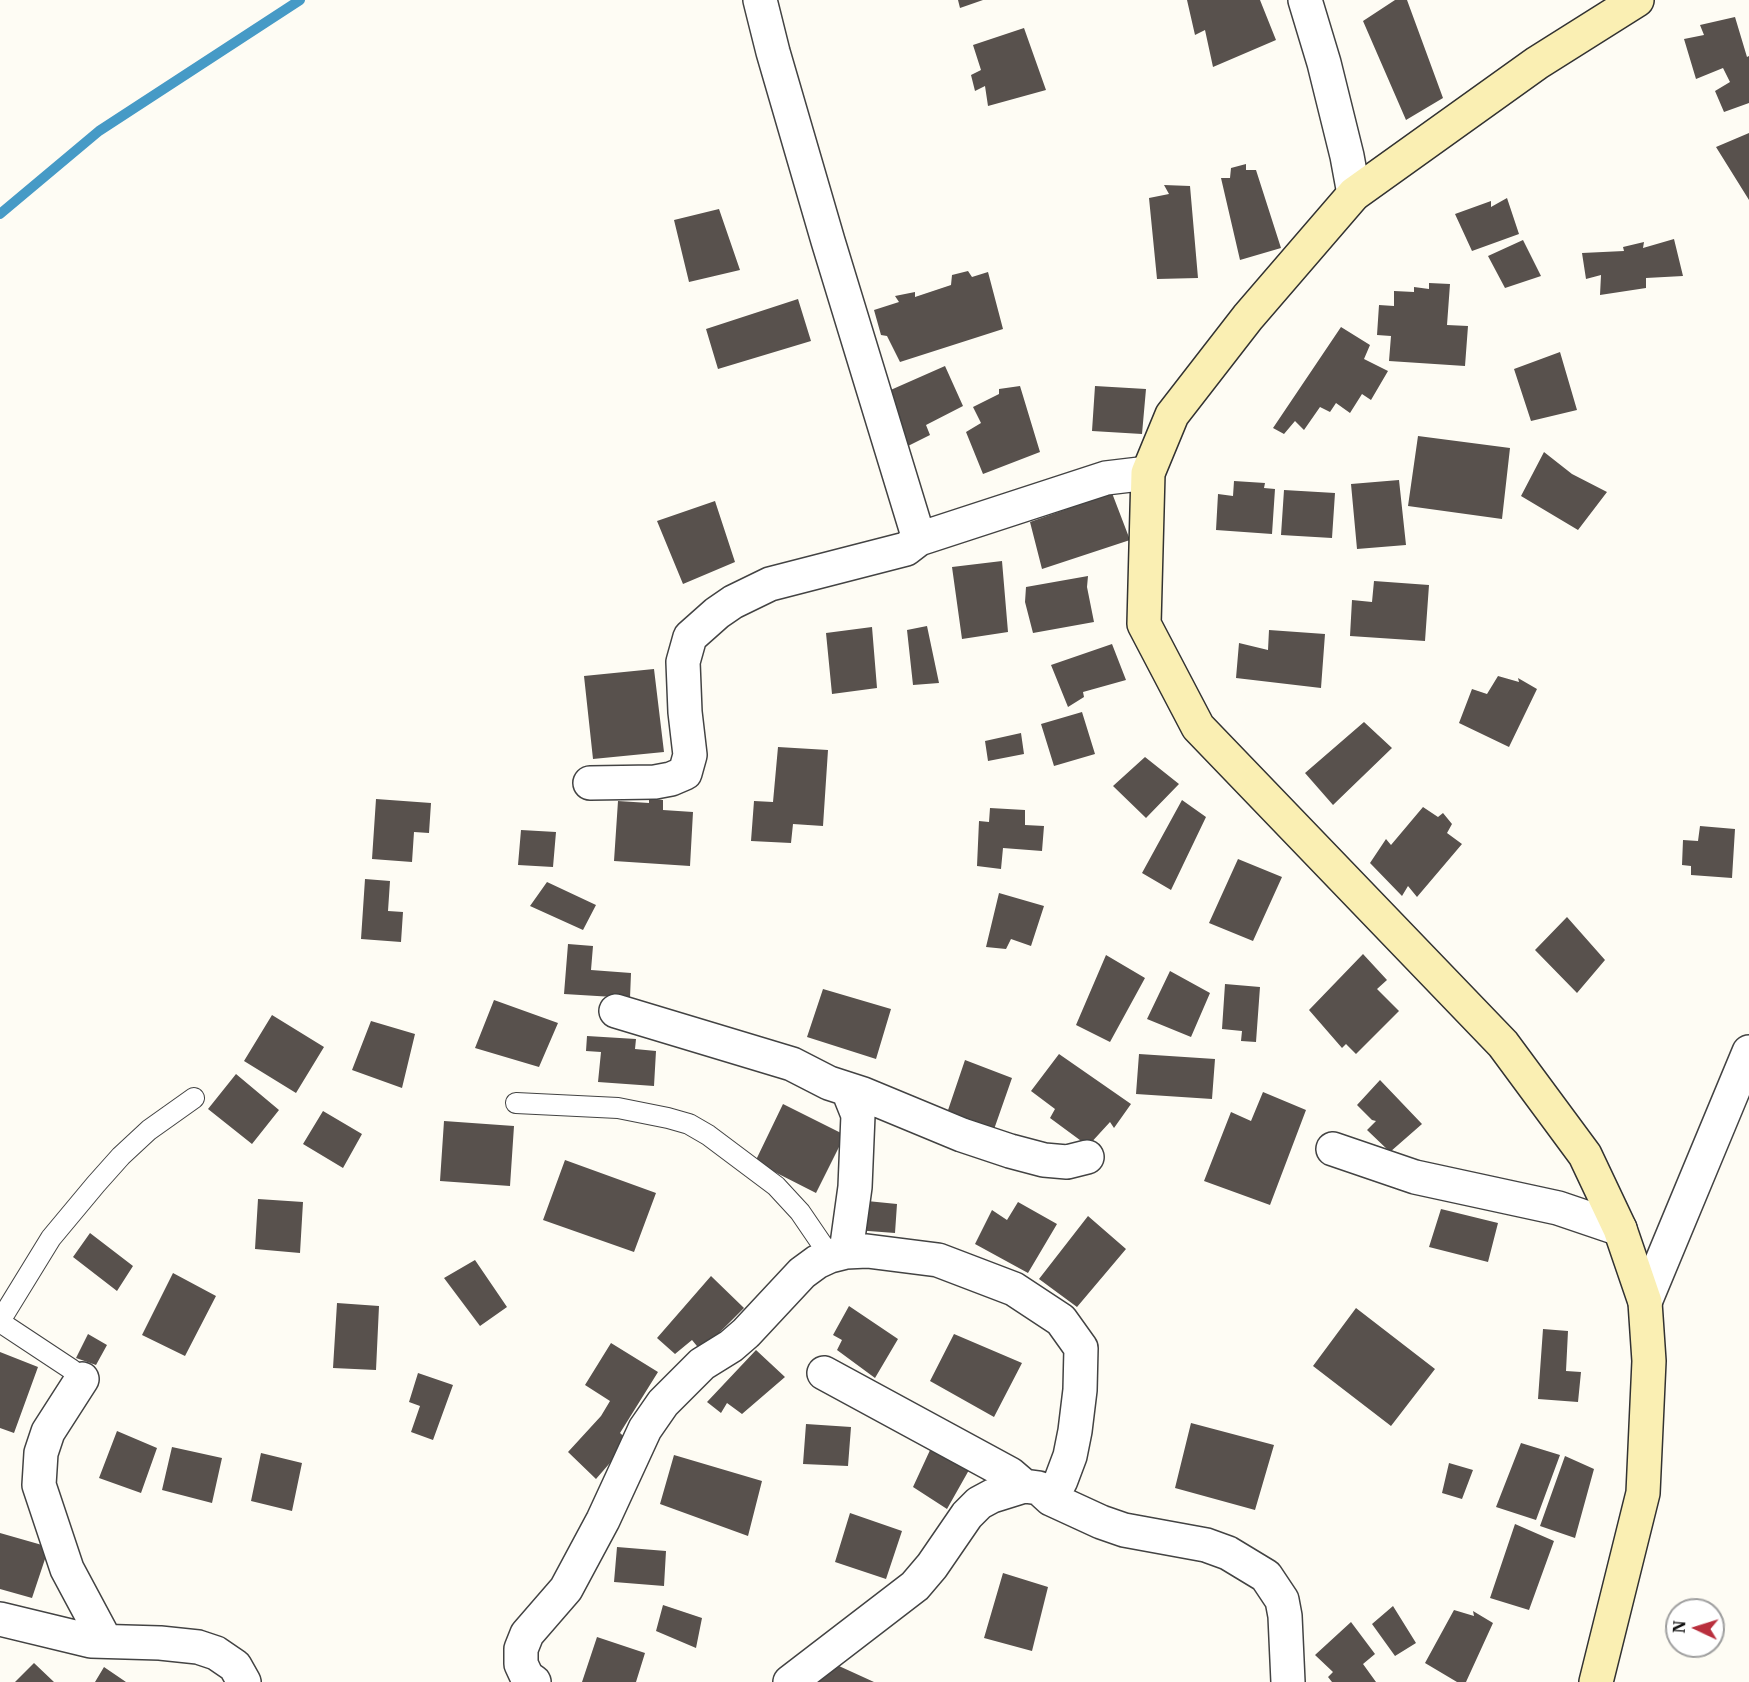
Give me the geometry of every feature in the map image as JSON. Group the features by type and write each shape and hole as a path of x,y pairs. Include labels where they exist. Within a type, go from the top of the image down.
{"main road":[{"path":"1596,1682 1643,1493 1649,1361 1645,1302 1620,1229 1584,1155 1503,1044 1198,727 1144,624 1148,473 1172,415 1248,317 1354,194 1538,63 1637,0"}],"street":[{"path":"760,0 824,230 919,539"},
{"path":"1305,0 1327,75 1354,194"},
{"path":"590,783 655,782 685,773 690,755 683,662 690,637 733,602 770,584 906,549 919,539 1106,478 1148,473"},
{"path":"616,1011 792,1064 829,1083 962,1135 1010,1151 1044,1160 1067,1162 1087,1157"},
{"path":"1645,1302 1749,1052"},
{"path":"838,1254 855,1187 858,1115 848,1089"},
{"path":"1334,1149 1415,1177 1558,1208 1620,1229"},
{"path":"534,1682 527,1677 521,1664 521,1649 527,1634 566,1589 603,1520 645,1429 663,1403 702,1364 731,1346 746,1333 802,1273 817,1262 838,1254 867,1251 938,1260 1014,1289 1061,1320 1081,1348 1080,1390 1075,1431 1070,1456 1061,1480 1038,1492 993,1496 979,1503 967,1515 932,1566 915,1586 790,1682"},
{"path":"824,1373 1010,1474 1038,1492 1101,1522 1124,1530 1206,1545 1228,1553 1266,1576 1282,1600 1285,1616 1288,1682"},
{"path":"82,1379 48,1432 41,1453 39,1485 67,1569 105,1640"},
{"path":"2,1624 23,1623 91,1641 198,1647 216,1653 235,1666 244,1682"}],"lane":[{"path":"82,1379 71,1369 0,1321 51,1238 96,1184 149,1130 194,1098"},
{"path":"516,1103 618,1108 689,1124 708,1135 776,1186 838,1254"}],"building":[{"path":"958,0 983,0 960,8"},
{"path":"1187,0 1260,0 1276,40 1213,67 1205,30 1195,35"},
{"path":"1395,0 1407,0 1443,98 1406,120 1363,21"},
{"path":"1735,17 1747,57 1749,56 1749,103 1724,112 1715,91 1730,82 1723,68 1696,79 1684,39 1704,35 1700,25"},
{"path":"1024,28 1046,90 988,106 985,86 975,91 971,75 981,70 973,45"},
{"path":"1749,133 1749,200 1716,147"},
{"path":"1246,164 1246,170 1256,170 1281,248 1240,260 1221,178 1230,178 1231,168"},
{"path":"1164,185 1190,186 1198,278 1157,279 1149,198 1169,194"},
{"path":"1507,198 1519,234 1472,251 1455,214 1491,201 1491,207"},
{"path":"719,209 740,270 689,282 674,220"},
{"path":"1674,239 1683,276 1646,278 1646,288 1600,295 1601,275 1586,279 1582,253 1624,251 1623,247 1644,242 1643,248"},
{"path":"1523,240 1541,276 1505,288 1488,256"},
{"path":"968,271 972,277 988,272 1003,329 900,362 887,336 881,335 874,310 899,302 895,296 915,292 915,297 951,285 952,275"},
{"path":"1429,283 1450,284 1447,325 1468,326 1465,366 1389,361 1391,336 1377,335 1379,305 1394,306 1394,291 1414,292 1414,287 1429,289"},
{"path":"798,299 811,341 718,369 706,329"},
{"path":"1341,327 1370,345 1364,359 1388,371 1371,400 1362,394 1350,413 1336,403 1330,412 1320,407 1304,430 1295,421 1284,434 1273,428"},
{"path":"1560,352 1577,410 1531,421 1514,369"},
{"path":"945,366 963,406 926,425 930,435 904,448 877,396"},
{"path":"1020,386 1040,452 983,474 966,432 981,423 973,407 999,394 999,389"},
{"path":"1095,386 1146,389 1142,434 1092,431"},
{"path":"1418,436 1510,448 1502,519 1408,506"},
{"path":"1544,452 1572,474 1607,492 1578,530 1521,496"},
{"path":"1399,480 1406,545 1357,549 1351,484"},
{"path":"1234,481 1265,483 1264,488 1275,489 1272,534 1216,530 1218,494 1233,496"},
{"path":"1284,490 1335,493 1332,538 1281,535"},
{"path":"1112,493 1130,540 1042,569 1030,522"},
{"path":"715,501 735,562 683,584 657,521"},
{"path":"1002,561 1008,632 962,639 952,567"},
{"path":"1088,576 1087,587 1094,622 1033,633 1025,602 1026,587"},
{"path":"1374,581 1429,585 1425,641 1350,636 1352,600 1372,602"},
{"path":"927,626 939,683 913,685 907,630"},
{"path":"872,627 877,688 832,694 826,633"},
{"path":"1269,630 1325,634 1321,688 1236,678 1239,643 1268,650"},
{"path":"1112,644 1126,680 1083,692 1084,697 1068,707 1051,665"},
{"path":"654,669 664,752 593,759 584,676"},
{"path":"1498,676 1519,682 1518,678 1537,689 1509,747 1459,723 1472,689 1487,694"},
{"path":"1082,712 1095,754 1054,766 1041,724"},
{"path":"1364,722 1392,748 1333,805 1305,773"},
{"path":"1021,733 1024,754 988,761 985,741"},
{"path":"778,747 828,750 823,826 793,824 791,843 751,841 754,801 773,802"},
{"path":"1145,757 1179,784 1146,818 1113,786"},
{"path":"649,798 663,800 663,810 693,812 690,866 614,861 618,801 649,803"},
{"path":"376,799 431,803 429,833 414,832 412,862 372,859"},
{"path":"1182,800 1206,817 1171,890 1142,873"},
{"path":"1423,807 1438,817 1443,813 1452,824 1447,833 1462,844 1417,897 1408,886 1402,896 1370,863 1386,839 1391,845"},
{"path":"990,808 1025,810 1025,825 1044,826 1042,851 1003,848 1001,869 977,866 979,821 989,822"},
{"path":"1700,826 1735,829 1732,878 1691,875 1691,866 1682,865 1683,840 1698,841"},
{"path":"521,830 556,832 553,867 518,865"},
{"path":"1238,859 1282,877 1253,941 1209,923"},
{"path":"365,879 390,881 388,911 403,912 401,942 361,939"},
{"path":"547,882 596,905 583,930 530,906"},
{"path":"999,893 1044,906 1031,946 1011,939 1006,949 986,947"},
{"path":"1567,917 1605,960 1577,993 1535,950"},
{"path":"568,944 593,946 591,970 631,973 630,998 564,994"},
{"path":"1363,954 1387,980 1377,989 1399,1011 1356,1054 1346,1044 1342,1048 1309,1010"},
{"path":"1106,955 1145,978 1110,1042 1076,1025"},
{"path":"1170,971 1210,993 1191,1037 1147,1019"},
{"path":"1225,984 1260,987 1256,1042 1241,1041 1242,1031 1222,1029"},
{"path":"823,989 891,1009 876,1059 807,1037"},
{"path":"494,1000 558,1023 539,1067 475,1048"},
{"path":"272,1015 324,1047 296,1093 244,1061"},
{"path":"371,1021 415,1034 402,1088 352,1070"},
{"path":"587,1036 636,1039 635,1049 656,1051 654,1086 598,1082 601,1052 586,1051"},
{"path":"1059,1054 1131,1104 1114,1128 1110,1122 1088,1146 1050,1118 1055,1109 1031,1091"},
{"path":"1139,1054 1215,1059 1212,1099 1136,1094"},
{"path":"965,1060 1012,1078 992,1135 945,1119"},
{"path":"236,1074 279,1110 252,1144 208,1109"},
{"path":"1380,1080 1422,1124 1390,1152 1367,1130 1376,1121 1372,1120 1357,1105"},
{"path":"1263,1092 1306,1110 1270,1205 1204,1181 1231,1112 1251,1121"},
{"path":"783,1104 845,1135 816,1193 755,1162"},
{"path":"323,1111 362,1134 343,1168 303,1144"},
{"path":"444,1121 514,1126 510,1186 440,1181"},
{"path":"565,1160 656,1193 634,1252 543,1220"},
{"path":"258,1199 303,1202 300,1253 255,1249"},
{"path":"857,1200 897,1204 895,1233 855,1230"},
{"path":"1018,1202 1057,1224 1028,1273 975,1244 992,1210 1007,1220"},
{"path":"1441,1209 1498,1223 1488,1262 1429,1247"},
{"path":"1088,1216 1126,1249 1077,1307 1039,1279"},
{"path":"90,1233 133,1266 117,1291 73,1257"},
{"path":"475,1260 507,1307 480,1326 444,1278"},
{"path":"173,1273 216,1296 185,1356 142,1335"},
{"path":"711,1276 744,1308 701,1351 692,1340 675,1354 657,1338"},
{"path":"337,1303 379,1306 376,1370 333,1368"},
{"path":"849,1306 898,1339 875,1378 837,1350 842,1340 833,1335"},
{"path":"1356,1308 1435,1369 1391,1426 1313,1366"},
{"path":"1543,1329 1568,1331 1566,1371 1581,1372 1578,1402 1538,1399"},
{"path":"88,1334 107,1345 96,1365 76,1358"},
{"path":"954,1334 1022,1363 994,1417 930,1381"},
{"path":"611,1343 658,1372 620,1433 629,1441 596,1479 568,1452 601,1416 610,1401 585,1385"},
{"path":"756,1350 785,1377 742,1414 727,1403 721,1413 707,1402"},
{"path":"0,1352 38,1367 14,1433 0,1428"},
{"path":"418,1373 453,1385 433,1440 411,1432 420,1406 409,1402"},
{"path":"1191,1423 1274,1445 1255,1510 1175,1488"},
{"path":"806,1424 851,1427 848,1466 803,1464"},
{"path":"117,1431 157,1448 141,1493 99,1478"},
{"path":"1521,1443 1560,1455 1536,1520 1496,1507"},
{"path":"172,1447 222,1458 212,1503 162,1490"},
{"path":"931,1448 969,1470 947,1509 913,1487"},
{"path":"261,1453 302,1463 292,1511 251,1501"},
{"path":"674,1455 762,1481 748,1536 660,1504"},
{"path":"1565,1456 1594,1469 1575,1538 1540,1526"},
{"path":"1449,1463 1473,1470 1462,1499 1442,1493"},
{"path":"850,1513 902,1531 886,1579 835,1562"},
{"path":"1515,1524 1554,1541 1529,1610 1490,1598"},
{"path":"0,1533 49,1547 32,1598 0,1589"},
{"path":"617,1547 666,1551 664,1586 614,1582"},
{"path":"1003,1573 1048,1587 1032,1651 984,1638"},
{"path":"663,1605 702,1618 696,1648 656,1631"},
{"path":"1393,1606 1416,1643 1395,1656 1372,1624"},
{"path":"1454,1610 1474,1616 1473,1611 1493,1623 1466,1682 1457,1682 1425,1663"},
{"path":"1351,1622 1375,1654 1363,1664 1376,1682 1332,1682 1328,1677 1333,1672 1315,1655"},
{"path":"597,1637 645,1653 636,1682 582,1682"},
{"path":"828,1661 874,1682 817,1682"},
{"path":"34,1663 54,1682 15,1682"},
{"path":"104,1667 126,1682 95,1682"}],"waterway":[{"path":"0,214 99,131 300,0"}]}
